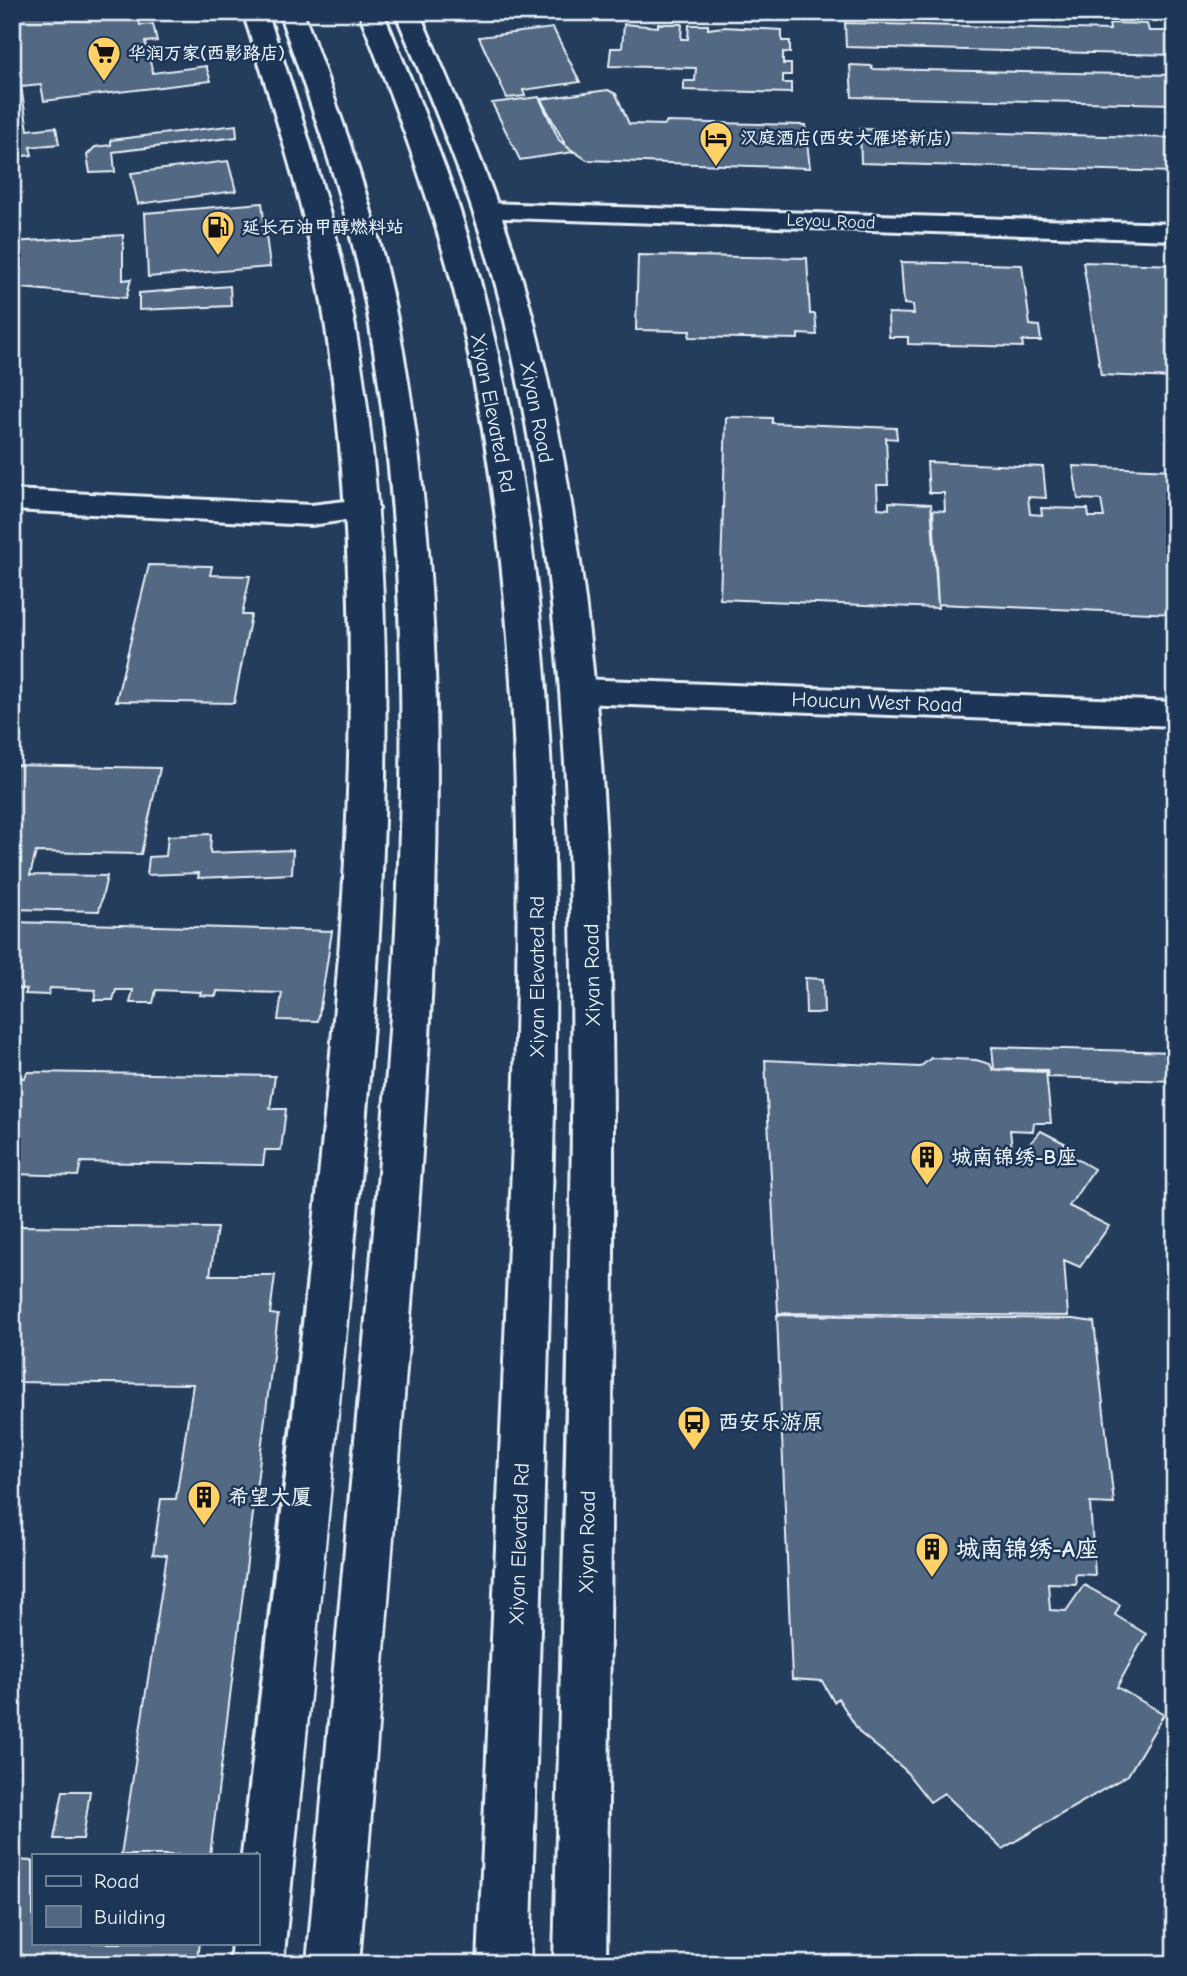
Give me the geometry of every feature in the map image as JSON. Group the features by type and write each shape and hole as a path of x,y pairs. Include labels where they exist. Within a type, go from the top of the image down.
{"main road":[{"path":"254,12 293,121 322,230 350,386 363,509 368,610 369,757 355,1030 259,1936"},
{"path":"291,12 342,153 370,261 389,358 410,519 419,711 419,845 409,1071 333,1964"},
{"name":"Xiyan Elevated Rd","path":"371,12 424,143 453,232 476,324 495,413 511,512 530,706 536,842 537,1083 504,1964"},
{"name":"Xiyan Road","path":"407,12 447,102 486,211 522,336 544,442 566,575 579,691 589,837 594,1029 580,1964"},
{"name":"Leyou Road","path":"486,211 1175,232"},
{"path":"12,500 312,515 363,509"},
{"name":"Houcun West Road","path":"579,691 1175,714"},
{"path":"256,1964 258,1944"}],"building":[{"name":"华润万家(西影路店)","path":"12,12 137,12 140,25 153,24 157,41 145,42 153,73 206,66 211,81 44,101 41,85 21,87 28,130 56,127 59,144 30,147 32,155 12,157"},
{"path":"449,12 543,12 472,14"},
{"path":"845,23 1110,30 1109,23 1147,24 1149,31 1175,31 1175,55 846,47"},
{"path":"624,24 658,27 658,24 682,24 681,39 688,39 689,25 708,25 708,29 723,27 782,30 782,41 790,41 790,53 783,52 783,64 791,64 791,75 783,75 783,83 791,83 791,93 684,90 684,81 695,81 696,68 609,66 611,48 622,48"},
{"path":"553,28 580,82 523,90 525,96 507,98 479,37"},
{"path":"850,65 872,66 872,69 1175,75 1175,104 852,97"},
{"path":"608,90 616,94 629,124 665,125 666,122 805,125 810,168 587,160 566,146 541,99"},
{"path":"539,97 559,140 573,152 520,160 492,103"},
{"path":"236,125 237,137 113,152 115,172 90,173 87,155 95,147 111,145 111,140"},
{"path":"860,129 1175,138 1175,172 861,163"},
{"path":"228,161 236,191 138,204 131,173"},
{"path":"262,203 270,267 148,277 145,213"},
{"path":"123,235 123,280 131,279 126,298 12,287 12,242"},
{"path":"638,255 807,258 810,314 815,314 817,335 798,334 798,339 689,337 690,331 636,330"},
{"path":"901,262 1022,265 1030,325 1039,326 1041,341 1022,341 1023,347 908,344 908,337 889,337 888,313 914,314 913,305 904,304"},
{"path":"1083,262 1175,265 1175,378 1101,375"},
{"path":"230,286 231,306 139,310 139,293"},
{"path":"726,417 772,418 772,423 896,428 897,439 886,438 888,485 877,485 878,508 889,509 889,502 931,504 938,608 720,599"},
{"path":"927,462 1043,467 1046,498 1028,497 1030,514 1042,515 1041,508 1088,509 1089,517 1104,517 1101,500 1078,499 1073,466 1175,470 1175,614 938,604 933,510 945,511 944,493 929,493"},
{"path":"149,565 212,566 210,575 250,576 242,615 251,615 234,703 116,701"},
{"path":"13,765 160,768 141,854 36,852 30,875 107,876 99,911 12,909"},
{"path":"211,834 210,853 293,850 292,874 198,878 199,873 147,875 149,857 166,856 168,836"},
{"path":"12,922 332,931 318,1021 278,1020 282,993 217,991 216,996 200,995 201,992 156,990 153,1003 130,1003 133,990 116,990 113,1000 94,1000 96,990 50,988 48,995 25,994 27,989 12,988"},
{"path":"805,978 823,979 824,1013 806,1013"},
{"path":"992,1047 1175,1052 1175,1081 1048,1077 1047,1070 994,1069"},
{"name":"城南锦绣-B座","path":"931,1058 976,1060 990,1064 993,1070 1046,1072 1051,1123 1034,1123 1033,1131 1010,1130 1012,1149 1025,1149 1041,1131 1072,1147 1068,1154 1094,1169 1069,1206 1109,1226 1080,1267 1064,1260 1068,1316 778,1313 765,1060 920,1067"},
{"path":"27,1072 275,1076 270,1109 286,1109 281,1150 265,1150 263,1165 81,1162 78,1176 12,1174 12,1078 25,1078"},
{"name":"希望大厦","path":"12,1226 217,1228 210,1275 275,1275 270,1314 278,1315 210,1854 121,1854 167,1555 153,1554 161,1499 176,1499 193,1384 12,1382"},
{"name":"城南锦绣-A座","path":"777,1315 1073,1319 1094,1322 1114,1504 1090,1503 1095,1575 1075,1574 1076,1584 1048,1583 1050,1610 1066,1611 1084,1585 1120,1605 1115,1615 1146,1634 1117,1687 1164,1714 1128,1775 1002,1849 944,1793 930,1802 904,1769 860,1733 838,1698 834,1702 822,1681 792,1679"},
{"path":"63,1791 90,1791 83,1839 54,1839"},
{"path":"12,1860 32,1861 32,1944 199,1944 197,1957 190,1956 189,1964 12,1964"}],"place":[{"name":"华润万家(西影路店)","path":"104,83"},
{"name":"汉庭酒店(西安大雁塔新店)","path":"716,168"},
{"name":"延长石油甲醇燃料站","path":"218,257"},
{"name":"城南锦绣-B座","path":"927,1187"},
{"name":"西安乐游原","path":"694,1452"},
{"name":"希望大厦","path":"204,1527"},
{"name":"城南锦绣-A座","path":"932,1579"}]}
